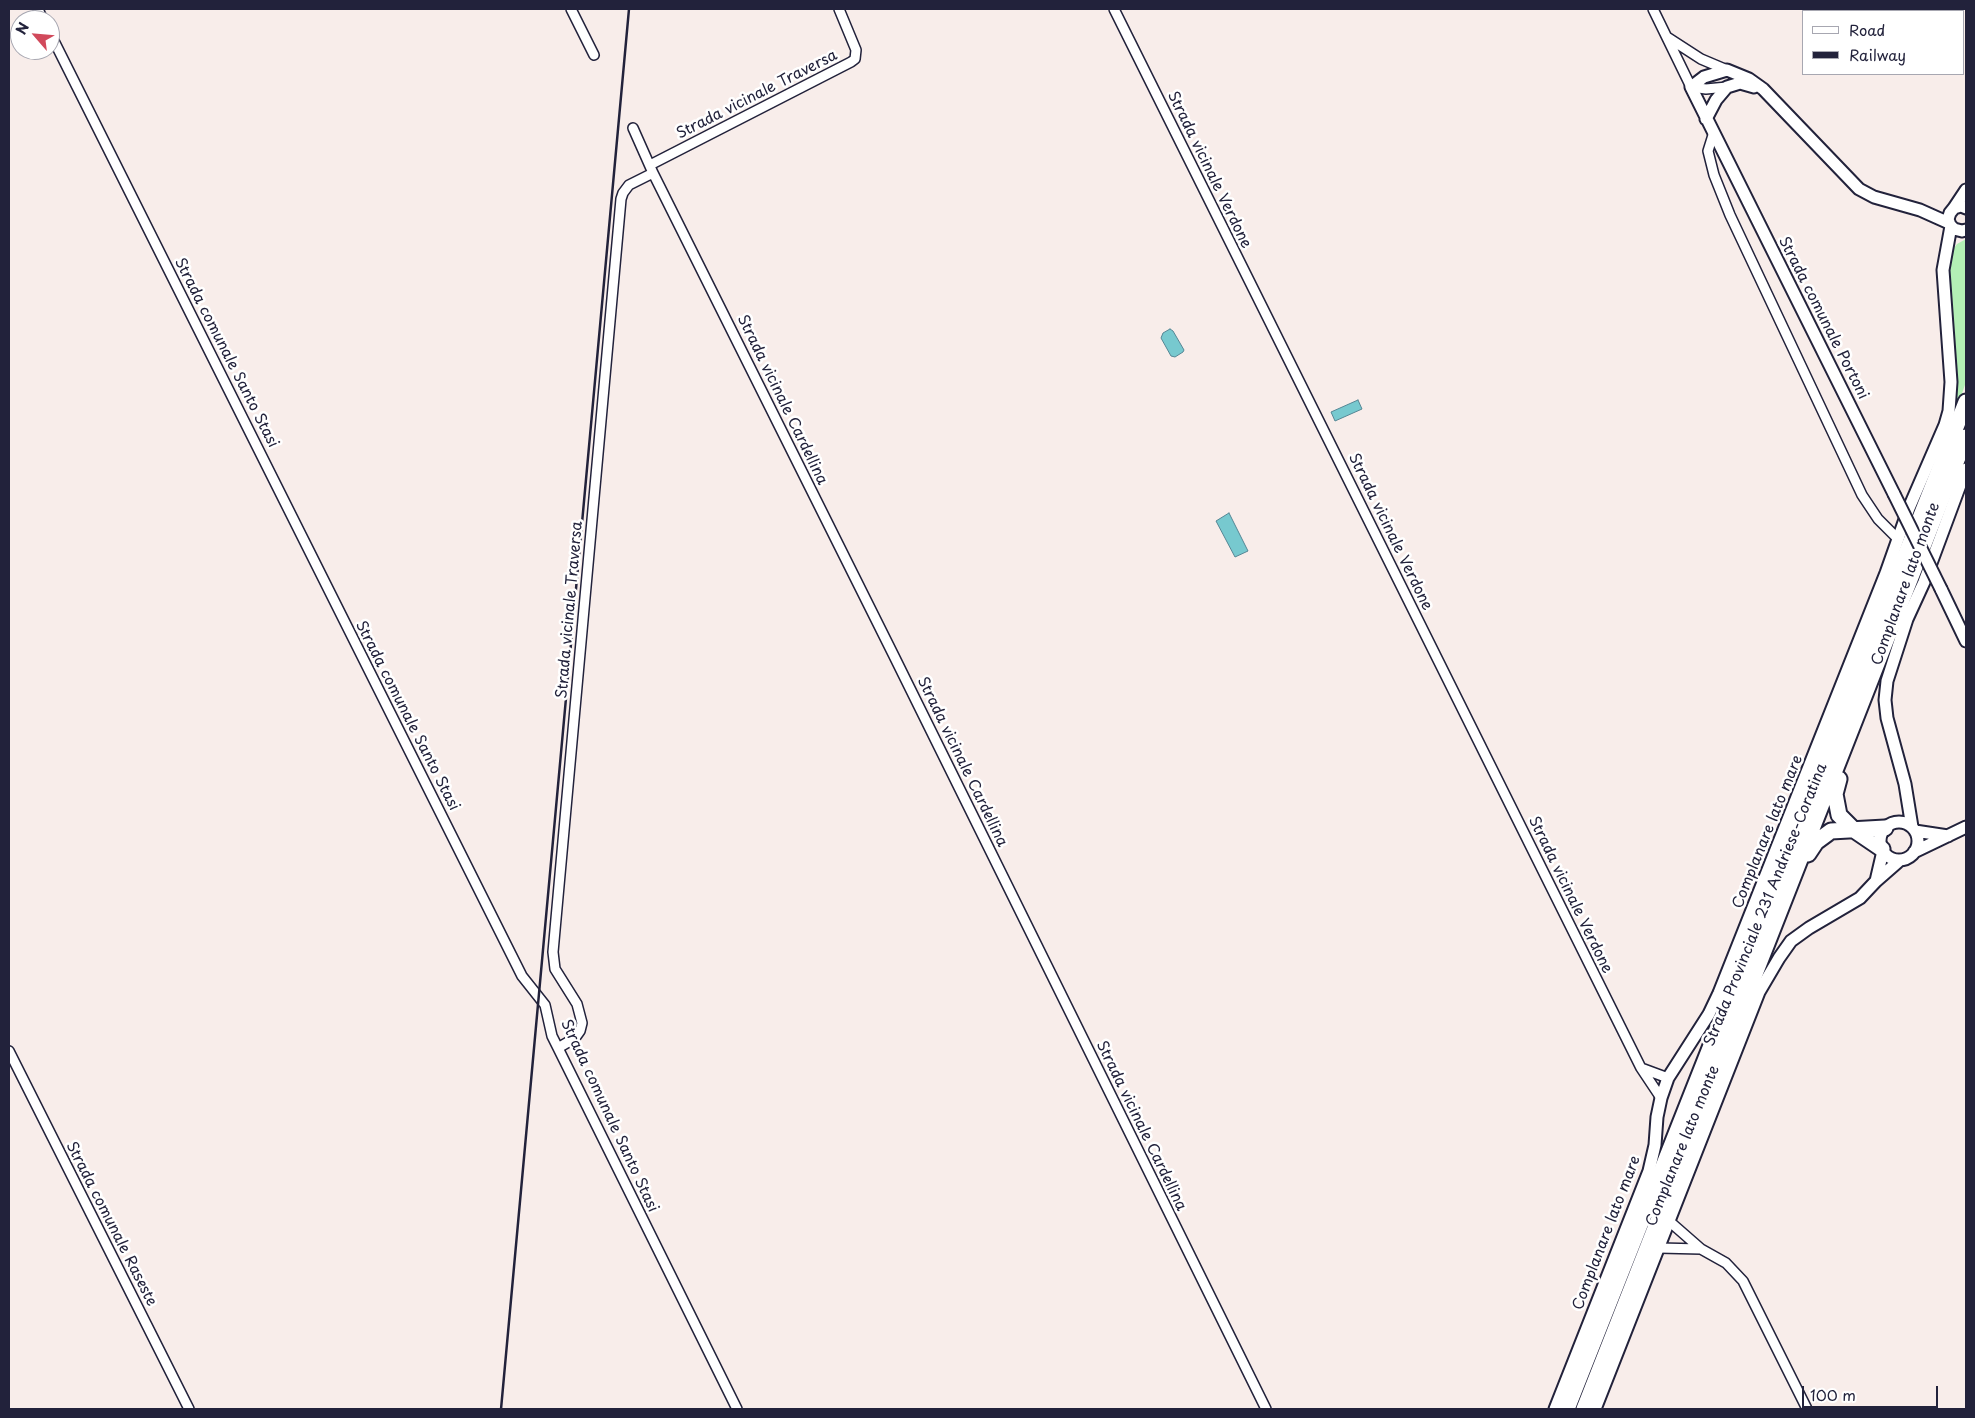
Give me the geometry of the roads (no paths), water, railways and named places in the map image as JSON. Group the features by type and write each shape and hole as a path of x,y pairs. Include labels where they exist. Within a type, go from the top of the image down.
{"highway":[{"name":"Strada Provinciale 231 Andriese-Coratina","path":"1567,1409 1966,402"},
{"name":"Strada Provinciale 231 Andriese-Coratina","path":"1584,1409 1966,437"},
{"path":"1864,696 1854,739 1835,794 1839,814 1854,830 1882,850"},
{"path":"1768,940 1793,892 1809,852 1816,842 1832,831 1889,826"}],"street":[{"path":"571,9 594,55"},
{"name":"Strada vicinale Traversa","path":"558,1048 575,1038 580,1031 582,1023 577,1004 555,969 553,952 623,193 629,185 651,169 855,59 856,50 839,9"},
{"name":"Strada vicinale Verdone","path":"1114,9 1642,1068 1660,1098"},
{"name":"Strada comunale Portoni","path":"1653,9 1966,641"},
{"path":"1667,36 1701,59 1749,79 1763,89 1859,189 1874,197 1920,210 1960,228"},
{"name":"Strada comunale Santo Stasi","path":"60,54 522,976 545,1005 552,1036 737,1409"},
{"path":"1691,87 1704,77 1727,70"},
{"path":"1691,87 1706,89 1727,87 1740,83 1763,89"},
{"path":"1706,119 1716,100 1727,87"},
{"name":"Strada vicinale Cardellina","path":"633,128 651,169 1266,1409"},
{"path":"1714,134 1708,151 1714,175 1737,231 1862,495 1878,519 1897,538"},
{"path":"1953,209 1966,190"},
{"path":"1920,210 1953,209 1961,206 1966,208"},
{"name":"Complanare lato mare","path":"1555,1409 1649,1171 1655,1145 1660,1098 1668,1078 1709,1014 1719,993 1883,582 1897,538 1945,426 1949,411 1951,382 1943,270 1946,252 1960,228 1949,216 1953,209"},
{"name":"Complanare lato monte","path":"1913,829 1906,800 1905,784 1886,712 1887,681 1907,619 1924,582 1966,469"},
{"path":"1876,881 1882,850 1880,838 1906,800"},
{"path":"1889,826 1903,822 1913,829 1948,836"},
{"path":"1914,852 1966,826"},
{"path":"1882,850 1890,858 1900,860 1908,858 1918,844 1913,829"},
{"name":"Complanare lato monte","path":"1595,1409 1760,992 1784,949 1799,934 1860,898 1900,860"},
{"name":"Strada comunale Raseste","path":"9,1051 190,1409"},
{"path":"1642,1068 1668,1078"},
{"path":"1669,1221 1700,1249 1726,1263 1743,1281 1807,1409"},
{"path":"1659,1248 1700,1249"}],"water":[{"path":"1170,329 1184,350 1175,357 1171,356 1161,338 1163,333"},
{"path":"1358,400 1362,409 1335,421 1331,412"},
{"path":"1229,513 1248,551 1235,557 1216,521"}],"railway":[{"path":"501,1409 629,9"}]}
